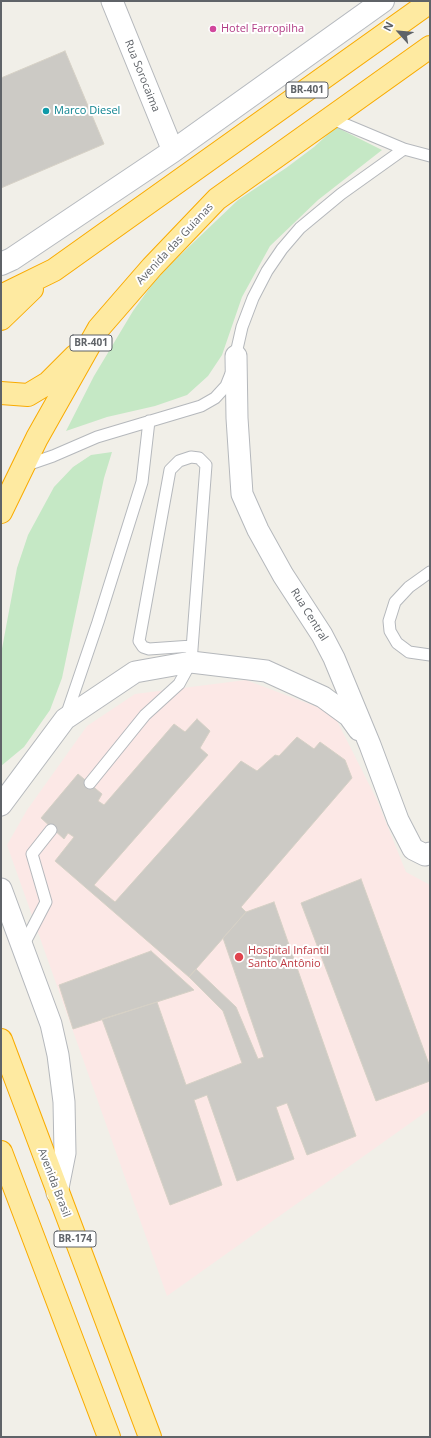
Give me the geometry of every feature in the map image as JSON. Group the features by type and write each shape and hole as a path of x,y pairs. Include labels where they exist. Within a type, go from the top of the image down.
{"highway":[{"name":"BR-401","path":"1,296 54,270 430,2"},
{"name":"Avenida das Guianas","path":"1,512 37,438 100,328 152,267 217,199 430,47"},
{"path":"1,319 13,305 54,270"},
{"path":"1,394 28,395 48,383 100,328"},
{"name":"Avenida Brasil","path":"1,1040 150,1437"},
{"name":"BR-174","path":"1,1152 109,1437"}],"main road":[{"path":"1,264 12,260 173,151 382,1"}],"street":[{"name":"Rua Sorocaima","path":"112,1 173,151"},
{"name":"Rua Central","path":"236,356 237,418 242,494 258,530 283,575 322,635 334,658 370,745 398,820 413,849 425,855 430,853"},
{"path":"1,804 65,719 135,672 191,654 266,671 323,697 349,716 370,745"},
{"path":"1,889 51,1024 58,1056 64,1102 65,1153 58,1193"}],"lane":[{"path":"330,118 404,150 430,156"},
{"path":"24,466 66,451 97,437 201,406 215,398 226,386 236,356 242,327 253,298 267,271 282,249 300,228 341,194 404,150"},
{"path":"65,719 98,622 142,482 149,421"},
{"path":"90,783 145,715 179,684 191,654 206,465 199,458 191,457 179,461 170,470 139,641 143,647 149,649 191,654"},
{"path":"430,572 409,587 395,602 389,621 390,631 397,643 409,652 430,655"},
{"path":"23,946 46,902 32,854 51,830"}],"shaded area":[{"name":"Hospital Infantil Santo Antônio","path":"246,680 333,713 377,800 406,872 430,885 430,1109 167,1296 7,845 27,810 87,726 135,694"}],"green space":[{"path":"336,127 382,150 318,200 270,246 242,297 222,355 208,376 187,395 155,406 107,417 66,431 94,376 133,311 154,282 238,200 286,168 314,147"},
{"path":"112,452 104,478 62,678 50,710 24,747 1,766 1,654 17,568 28,535 54,487 73,467 91,455"}],"building":[{"name":"Marco Diesel","path":"65,51 104,144 1,188 1,78"},
{"path":"197,719 210,731 200,748 208,755 94,885 115,902 241,761 257,771 275,755 279,756 297,737 314,749 320,742 345,760 352,778 241,907 246,912 189,977 55,861 74,837 68,833 64,839 41,818 78,774 102,794 98,801 104,805 174,724 185,732"},
{"path":"361,879 430,1067 430,1081 376,1101 301,903"},
{"path":"274,902 356,1136 307,1155 287,1103 276,1107 294,1159 237,1181 207,1095 194,1100 222,1185 170,1205 102,1019 157,1002 186,1085 242,1063 223,1011 189,977 196,969 236,1007 258,1059 264,1057 223,938 246,912"},
{"path":"151,951 194,990 73,1029 59,985"}],"place":[{"name":"Hotel Farropilha","path":"213,29"},
{"name":"Marco Diesel","path":"46,111"},
{"name":"Hospital Infantil Santo Antônio","path":"239,957"}]}
